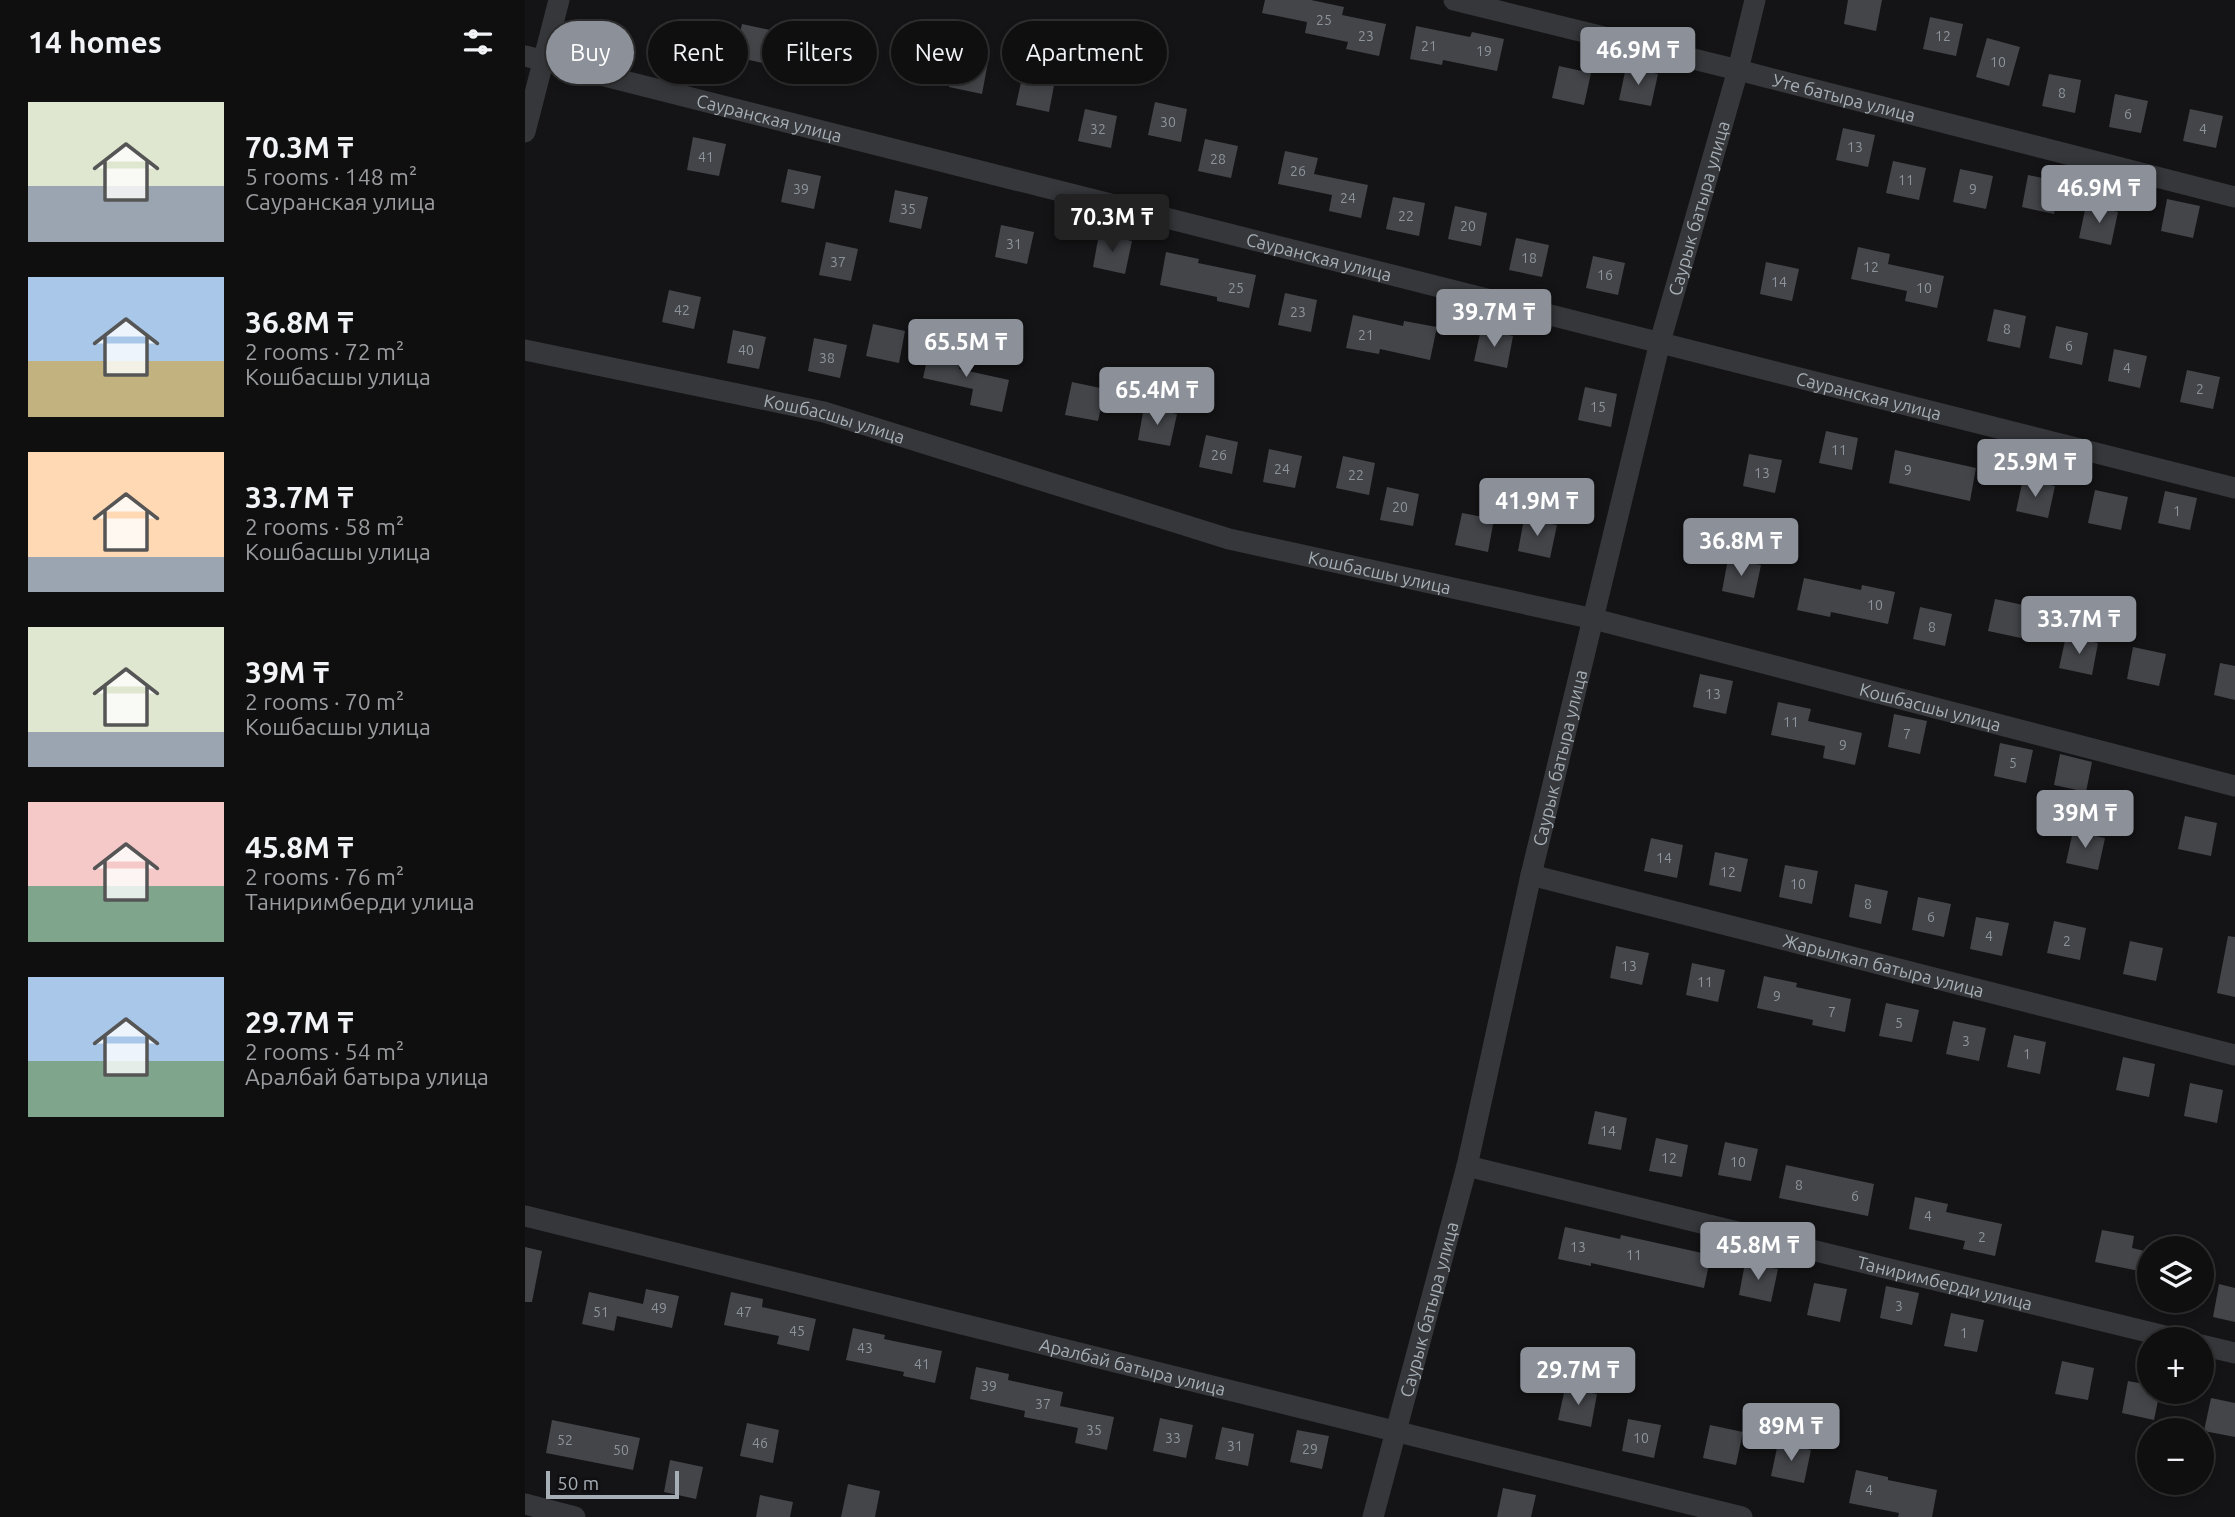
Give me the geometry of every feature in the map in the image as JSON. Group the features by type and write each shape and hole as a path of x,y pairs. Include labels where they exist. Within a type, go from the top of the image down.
{"street":[{"path":"525,132 534,59 559,0"},
{"name":"Уте батыра улица","path":"1454,0 2235,197"},
{"name":"Саурык батыра улица","path":"1373,1517 1394,1430 1467,1166 1531,874 1660,342 1738,70 1755,0"},
{"name":"Сауранская улица","path":"534,59 2235,488"},
{"name":"Кошбасшы улица","path":"525,350 824,412 1229,539 1594,619 2235,786"},
{"name":"Жарылкап батыра улица","path":"1531,874 2235,1055"},
{"name":"Таниримберди улица","path":"1467,1166 2137,1329"},
{"name":"Аралбай батыра улица","path":"525,1216 1742,1517"},
{"path":"2214,1348 2235,1353"},
{"path":"525,1504 575,1517"}],"building":[{"path":"1265,0 1311,0 1344,7 1342,15 1386,24 1379,56 1346,49 1348,42 1305,33 1307,22 1262,13"},
{"path":"1848,0 1882,0 1876,31 1844,24"},
{"path":"1930,17 1963,24 1956,56 1923,49"},
{"path":"748,25 762,28 762,63 748,60"},
{"path":"1416,26 1470,37 1472,32 1504,39 1497,71 1443,60 1442,65 1410,59"},
{"path":"1987,38 2020,47 2009,86 1976,77"},
{"path":"1559,66 1591,73 1584,105 1552,98"},
{"path":"1626,67 1658,74 1651,106 1619,100"},
{"path":"2049,74 2081,80 2075,113 2042,106"},
{"path":"950,84 984,84 982,94 949,87"},
{"path":"1021,84 1054,84 1049,112 1016,105"},
{"path":"2115,94 2148,101 2141,133 2109,127"},
{"path":"1155,102 1187,109 1181,142 1148,135"},
{"path":"1085,109 1117,116 1111,148 1078,141"},
{"path":"2190,109 2223,116 2216,148 2183,141"},
{"path":"1843,128 1875,135 1868,167 1836,160"},
{"path":"693,137 726,144 719,176 687,170"},
{"path":"1205,139 1238,146 1231,178 1198,171"},
{"path":"1285,151 1318,158 1314,174 1368,185 1361,218 1329,211 1332,195 1278,184"},
{"path":"1893,161 1926,168 1919,200 1886,193"},
{"path":"788,169 821,176 814,209 781,202"},
{"path":"1960,169 1993,176 1986,209 1953,202"},
{"path":"2028,175 2061,182 2054,214 2022,207"},
{"path":"895,190 928,197 921,229 889,222"},
{"path":"1393,197 1425,203 1419,236 1386,229"},
{"path":"2167,199 2200,206 2193,238 2161,231"},
{"path":"2086,205 2118,212 2111,245 2079,238"},
{"path":"1455,206 1487,213 1481,246 1448,239"},
{"path":"1001,225 1034,232 1027,264 995,257"},
{"path":"1099,234 1132,241 1125,274 1093,267"},
{"path":"1516,238 1549,245 1542,277 1509,270"},
{"path":"826,242 858,249 851,281 819,275"},
{"path":"1858,247 1890,254 1888,264 1944,276 1937,308 1905,301 1907,291 1851,279"},
{"path":"1166,252 1199,259 1198,263 1256,275 1249,308 1217,301 1217,297 1160,285"},
{"path":"1593,256 1625,263 1618,295 1586,288"},
{"path":"1766,262 1799,269 1792,301 1760,294"},
{"path":"669,290 701,297 694,329 662,322"},
{"path":"1285,293 1317,300 1311,332 1278,325"},
{"path":"1994,309 2026,316 2020,348 1987,341"},
{"path":"1353,315 1403,326 1404,321 1437,327 1430,360 1380,349 1379,354 1346,348"},
{"path":"873,324 905,331 899,363 866,356"},
{"path":"2056,326 2088,333 2082,365 2049,358"},
{"path":"1481,329 1513,336 1507,368 1474,361"},
{"path":"733,330 766,337 759,369 727,363"},
{"path":"814,338 847,345 840,378 808,371"},
{"path":"930,346 962,353 959,369 1009,380 1002,412 970,405 973,389 923,378"},
{"path":"2114,349 2147,356 2140,388 2108,381"},
{"path":"2187,370 2220,377 2213,409 2180,402"},
{"path":"1072,382 1105,389 1098,421 1065,415"},
{"path":"1585,387 1617,394 1611,427 1578,420"},
{"path":"1144,407 1177,414 1170,446 1138,440"},
{"path":"1826,431 1858,438 1852,470 1819,463"},
{"path":"1206,435 1238,442 1232,474 1199,467"},
{"path":"1269,449 1302,456 1295,488 1263,482"},
{"path":"1895,450 1976,468 1970,501 1889,483"},
{"path":"1749,454 1782,460 1775,493 1743,486"},
{"path":"1343,456 1375,463 1369,495 1336,488"},
{"path":"2023,479 2055,486 2048,518 2016,511"},
{"path":"1387,487 1419,494 1413,526 1380,520"},
{"path":"2095,490 2128,497 2121,530 2088,523"},
{"path":"2165,491 2197,498 2190,530 2158,523"},
{"path":"1462,513 1494,519 1488,552 1455,545"},
{"path":"1524,519 1557,525 1550,558 1518,551"},
{"path":"1728,559 1761,565 1754,598 1722,591"},
{"path":"1804,578 1861,590 1862,585 1895,592 1888,624 1831,612 1830,617 1797,610"},
{"path":"1995,599 2028,606 2021,638 1988,631"},
{"path":"1920,607 1952,614 1945,646 1913,639"},
{"path":"2066,636 2098,643 2092,675 2059,668"},
{"path":"2133,647 2166,654 2159,686 2127,679"},
{"path":"2220,663 2235,666 2235,700 2214,695"},
{"path":"1700,674 1733,681 1726,714 1693,707"},
{"path":"1778,702 1811,709 1808,721 1862,733 1855,765 1823,758 1825,746 1771,735"},
{"path":"1894,714 1927,721 1920,754 1888,747"},
{"path":"2000,743 2033,750 2026,783 1994,776"},
{"path":"2060,754 2092,762 2086,792 2054,785"},
{"path":"2185,816 2217,823 2211,856 2178,849"},
{"path":"2073,831 2105,838 2098,870 2066,863"},
{"path":"1651,838 1683,845 1677,878 1644,871"},
{"path":"1715,852 1748,859 1741,892 1709,885"},
{"path":"1785,865 1818,871 1812,904 1779,897"},
{"path":"1855,884 1888,891 1881,924 1849,917"},
{"path":"1918,897 1951,904 1944,937 1912,930"},
{"path":"1976,917 2009,923 2002,956 1970,949"},
{"path":"2054,921 2086,928 2080,960 2047,953"},
{"path":"2228,936 2235,937 2235,997 2217,993"},
{"path":"2130,941 2163,948 2156,981 2123,974"},
{"path":"1616,946 1649,953 1642,985 1610,978"},
{"path":"1692,963 1725,970 1718,1002 1686,995"},
{"path":"1764,976 1797,983 1796,987 1851,999 1845,1032 1812,1025 1813,1020 1757,1008"},
{"path":"1886,1003 1919,1010 1912,1042 1879,1036"},
{"path":"1953,1021 1986,1028 1979,1061 1946,1054"},
{"path":"2014,1035 2046,1042 2040,1074 2007,1067"},
{"path":"2123,1057 2155,1064 2149,1097 2116,1090"},
{"path":"2190,1083 2223,1090 2217,1123 2184,1116"},
{"path":"1595,1111 1627,1118 1621,1150 1588,1144"},
{"path":"1656,1138 1688,1145 1682,1177 1649,1171"},
{"path":"1725,1142 1758,1149 1751,1181 1718,1175"},
{"path":"1786,1165 1874,1184 1868,1216 1779,1198"},
{"path":"1915,1197 1948,1204 1946,1212 2002,1224 1995,1256 1963,1249 1965,1241 1909,1229"},
{"path":"1565,1227 1620,1239 1621,1235 1711,1255 1704,1288 1591,1263 1591,1266 1558,1259"},
{"path":"2102,1230 2134,1236 2132,1248 2137,1249 2137,1271 2095,1262"},
{"path":"525,1247 542,1251 532,1302 525,1302"},
{"path":"1745,1263 1778,1269 1771,1302 1739,1295"},
{"path":"1814,1283 1847,1289 1840,1322 1807,1315"},
{"path":"2219,1284 2235,1288 2235,1322 2213,1317"},
{"path":"1886,1286 1919,1293 1912,1325 1880,1318"},
{"path":"646,1289 679,1296 672,1328 617,1316 614,1331 582,1324 589,1292 643,1304"},
{"path":"731,1292 763,1299 762,1307 816,1319 809,1351 777,1344 779,1336 724,1325"},
{"path":"1951,1313 1984,1320 1977,1352 1944,1346"},
{"path":"853,1328 885,1335 884,1339 942,1351 935,1383 903,1376 904,1372 846,1360"},
{"path":"2062,1361 2094,1368 2088,1400 2055,1394"},
{"path":"976,1367 1009,1374 1008,1380 1063,1392 1060,1406 1114,1417 1107,1450 1075,1443 1078,1428 1024,1417 1025,1411 970,1399"},
{"path":"2128,1381 2137,1383 2137,1404 2157,1404 2154,1418 2122,1413"},
{"path":"1565,1388 1597,1394 1591,1427 1558,1420"},
{"path":"2214,1399 2235,1403 2235,1437 2214,1433 2214,1418 2207,1418 2210,1404 2214,1404"},
{"path":"1160,1418 1193,1425 1186,1458 1153,1451"},
{"path":"1628,1419 1661,1425 1654,1458 1622,1451"},
{"path":"552,1420 640,1438 633,1470 546,1453"},
{"path":"747,1423 779,1430 773,1463 740,1456"},
{"path":"1710,1425 1743,1432 1736,1465 1703,1458"},
{"path":"1222,1427 1254,1434 1248,1466 1215,1459"},
{"path":"1297,1430 1329,1436 1322,1469 1290,1462"},
{"path":"1778,1443 1811,1450 1804,1483 1771,1476"},
{"path":"670,1460 703,1467 696,1499 664,1492"},
{"path":"1856,1470 1937,1490 1932,1517 1898,1517 1899,1513 1849,1503"},
{"path":"848,1484 880,1491 875,1517 841,1517"},
{"path":"1503,1488 1536,1495 1531,1517 1497,1517"},
{"path":"760,1495 793,1502 790,1517 756,1517"}]}
